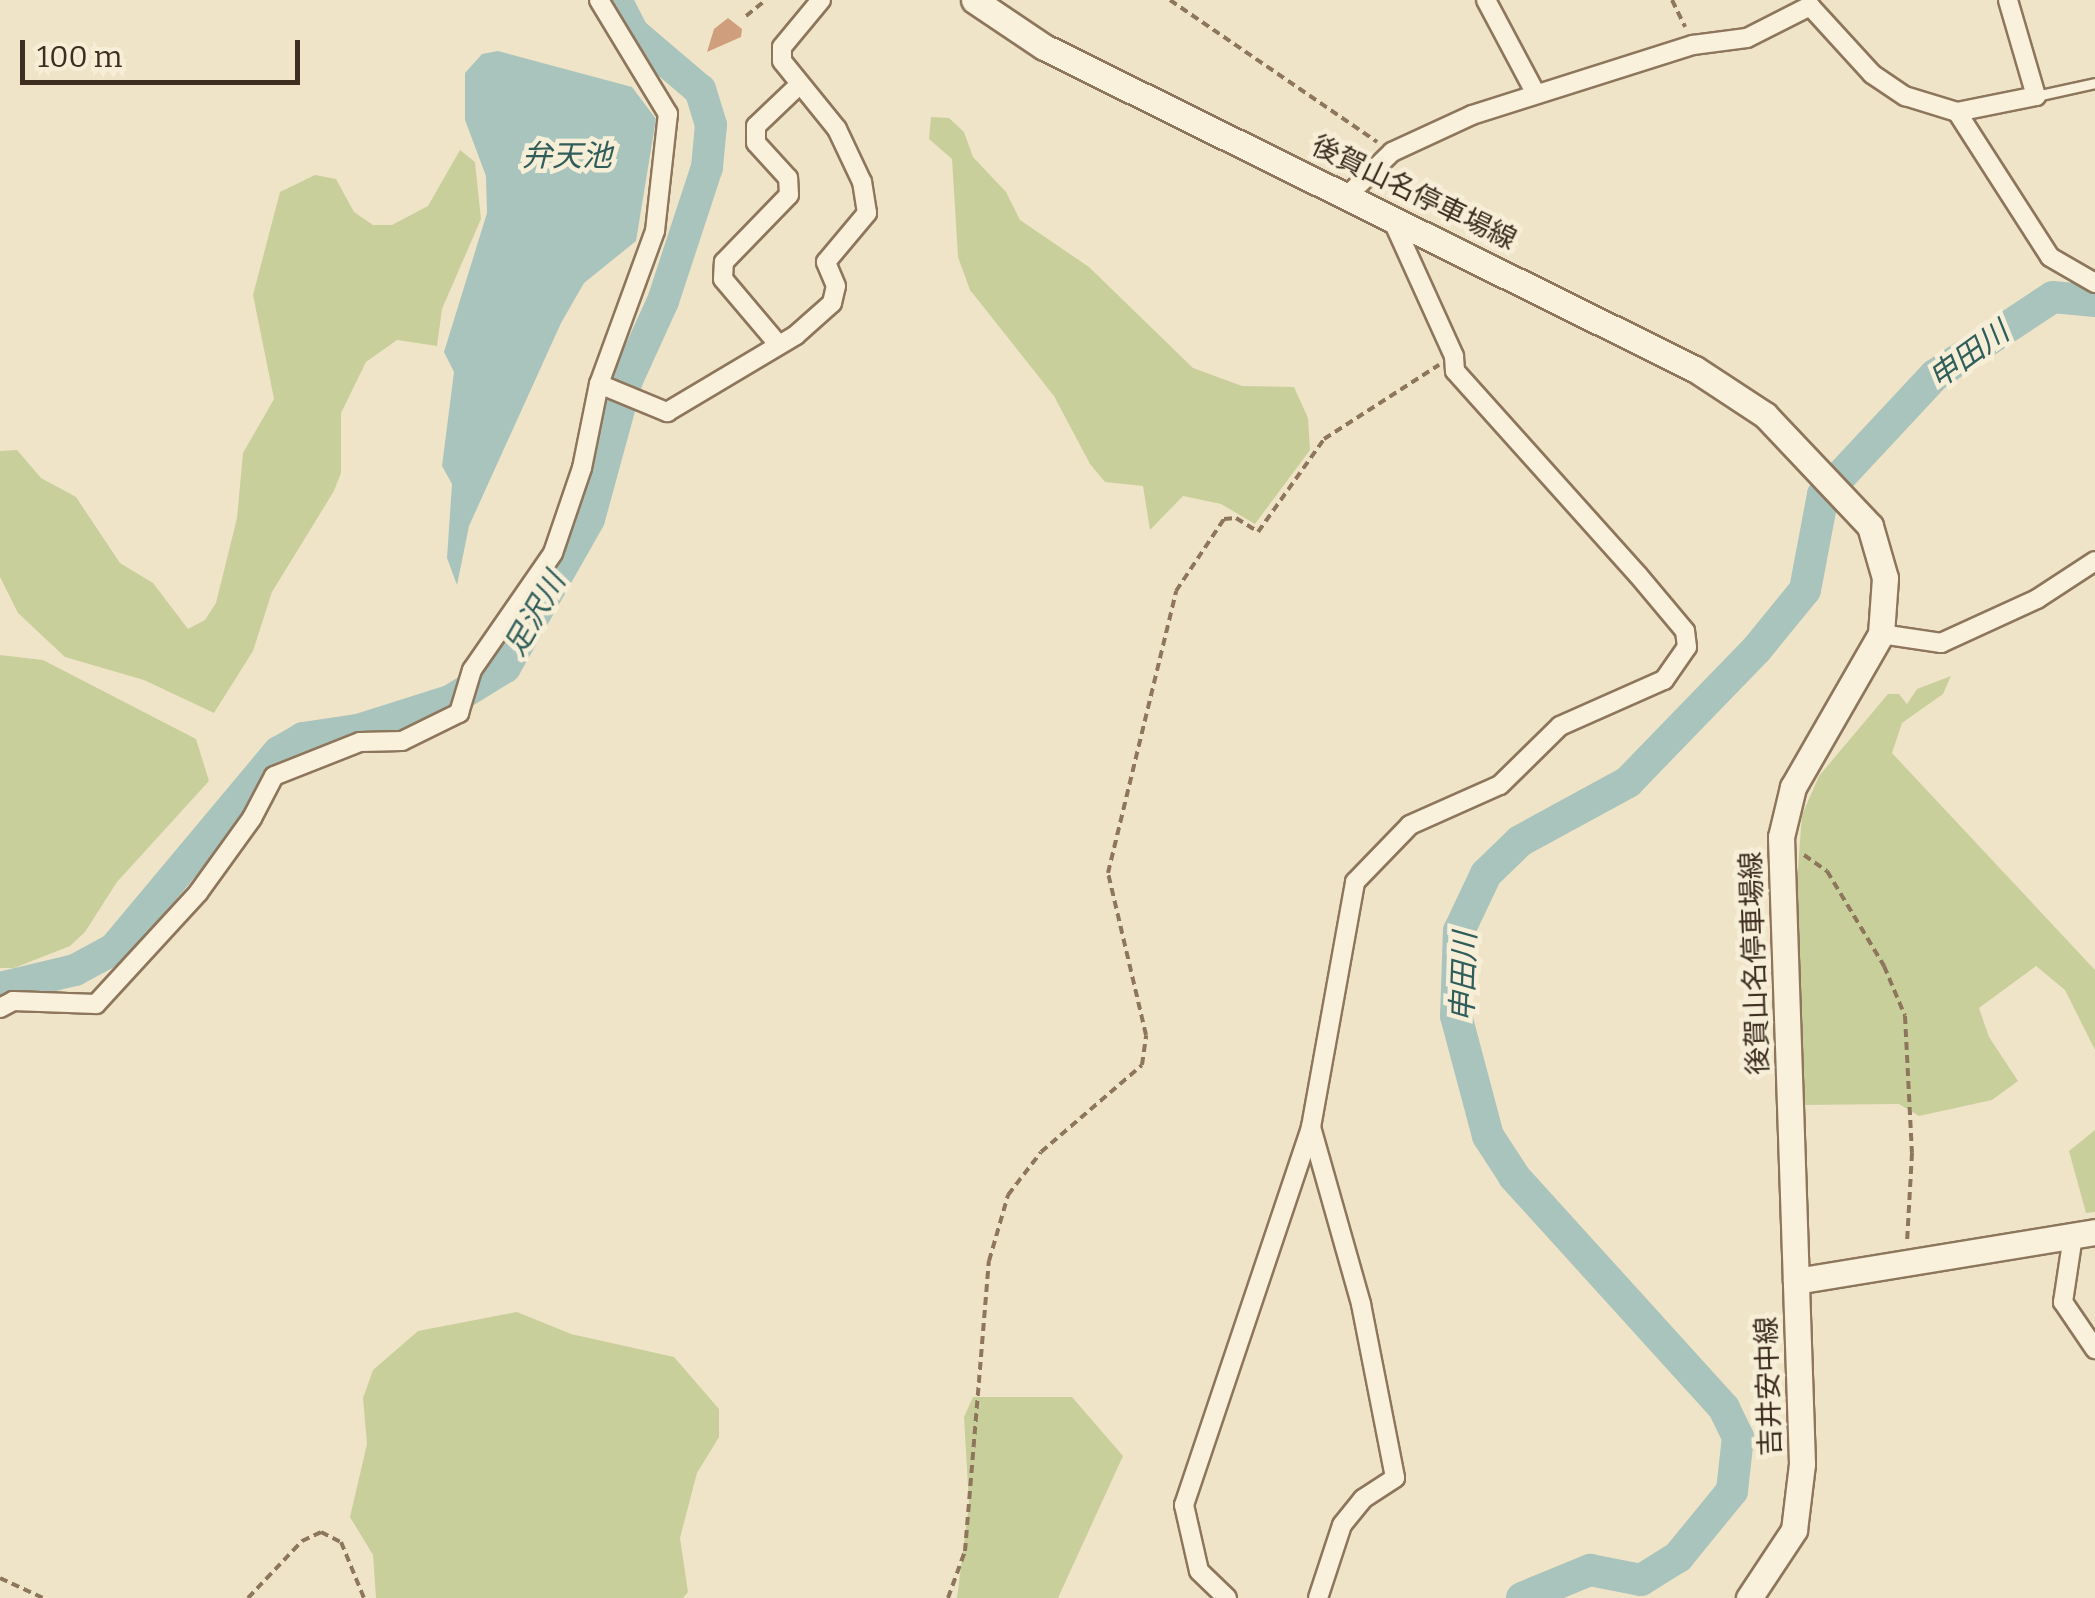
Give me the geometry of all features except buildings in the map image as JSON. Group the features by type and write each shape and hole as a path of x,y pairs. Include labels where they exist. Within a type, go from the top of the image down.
{"main road":[{"name":"後賀山名停車場線","path":"987,4 1044,47 1390,213 1695,369 1765,415 1849,496 1870,526 1885,578 1880,634 1794,787 1780,837 1796,1280"},
{"name":"吉井安中線","path":"1749,1598 1794,1530 1802,1464 1796,1280 1905,1268 2084,1234"}],"street":[{"path":"0,1008 14,1001 96,1004 198,893 252,818 274,776 360,742 402,741 459,713 472,670 553,553 582,468 599,384 655,231 668,114 599,0"},
{"path":"599,384 667,412 778,344 832,303 836,286 826,262 868,213 862,182 837,129 782,60 782,47 821,0"},
{"path":"1486,0 1535,92"},
{"path":"1350,194 1392,152 1535,92 1693,45 1747,38 1809,3 1872,74 1905,96 1957,112 2036,96 2008,0"},
{"path":"778,344 723,279 724,262 789,195 788,178 756,143 756,126 799,85"},
{"path":"1957,112 2050,256 2095,283"},
{"path":"1226,1598 1199,1571 1184,1504 1311,1126 1355,882 1410,825 1500,785 1560,726 1664,680 1687,647 1685,631 1638,575 1455,371 1454,356 1390,213"},
{"path":"1880,634 1940,643 2038,600 2095,561"},
{"path":"1311,1126 1352,1270 1395,1478 1362,1499 1342,1525 1318,1598"},
{"path":"2084,1234 2063,1302 2095,1350"}],"lane":[{"path":"2036,96 2095,84"}],"path":[{"path":"746,16 766,0"},
{"path":"1170,0 1392,152"},
{"path":"1672,0 1693,45"},
{"path":"948,1598 964,1552 989,1261 1008,1194 1042,1152 1142,1065 1146,1035 1108,873 1176,591 1224,520 1236,518 1258,532 1324,439 1454,356"},
{"path":"1780,837 1827,871 1884,966 1904,1016 1912,1153 1905,1268"},
{"path":"248,1598 302,1540 322,1532 341,1542 364,1598"},
{"path":"0,1578 43,1598"}],"green space":[{"path":"931,117 949,118 964,132 973,157 1006,192 1020,220 1089,267 1193,368 1242,386 1294,387 1308,418 1310,450 1255,524 1221,504 1183,496 1150,530 1143,486 1105,482 1090,464 1054,396 970,290 958,257 952,159 929,139"},
{"path":"460,150 475,162 481,219 442,309 437,346 397,340 366,362 341,413 341,473 334,491 272,592 253,651 214,713 144,680 65,657 18,613 0,577 0,451 17,450 41,478 76,497 120,563 153,583 188,629 205,620 216,603 237,518 243,453 274,399 253,295 280,192 315,175 336,179 354,212 373,225 392,225 428,206"},
{"path":"0,655 43,660 196,739 209,781 117,882 85,932 70,946 14,968 0,968"},
{"path":"1951,676 1943,694 1902,723 1892,753 2095,970 2095,1050 2065,990 2036,966 1979,1008 1989,1037 2018,1081 1992,1100 1919,1116 1899,1104 1802,1105 1796,894 1802,815 1819,776 1888,694 1899,694 1907,704 1917,689"},
{"path":"2095,1130 2095,1212 2086,1213 2069,1151"},
{"path":"517,1312 571,1334 674,1357 719,1409 719,1437 697,1473 680,1538 688,1592 683,1598 376,1598 373,1555 350,1517 367,1444 363,1398 373,1370 418,1331"},
{"path":"973,1397 1072,1397 1123,1456 1058,1598 957,1598 969,1504 964,1417"}],"water":[{"name":"弁天池","path":"498,51 632,87 656,119 636,241 584,283 561,323 469,526 457,585 447,558 452,484 442,466 454,372 444,352 487,213 486,176 465,120 465,73 482,54"}],"waterway":[{"name":"足沢川","path":"0,988 75,970 114,949 279,752 303,738 358,730 450,701 505,667 589,519 627,380 663,301 707,167 711,125 700,90 633,33 616,0"},
{"name":"申田川","path":"1522,1598 1590,1570 1641,1580 1678,1557 1732,1491 1738,1437 1724,1408 1514,1176 1488,1136 1456,1016 1459,931 1486,874 1520,841 1628,782 1756,650 1805,590 1823,495 1935,375 2053,297 2095,301"}]}
